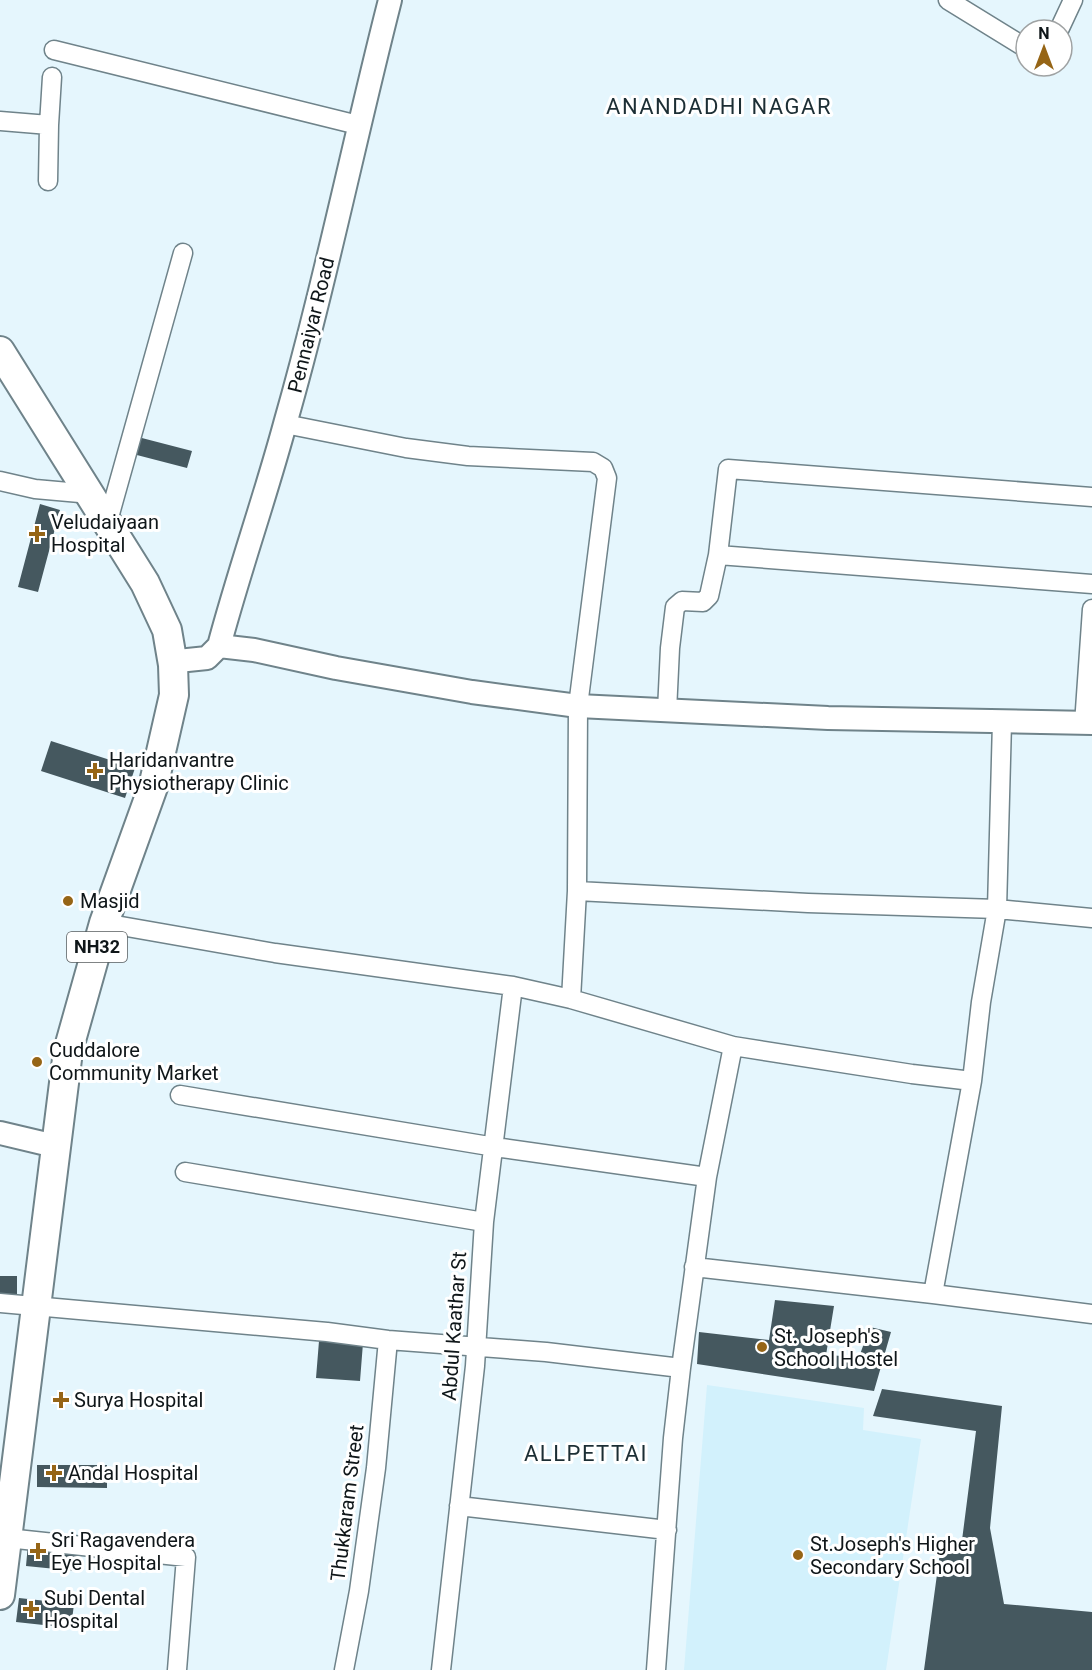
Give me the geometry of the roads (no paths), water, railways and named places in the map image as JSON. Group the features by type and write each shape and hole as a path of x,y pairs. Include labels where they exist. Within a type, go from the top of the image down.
{"highway":[{"name":"NH32","path":"0,351 146,583 166,630 172,659 174,696 153,787 104,923 68,1051 55,1146 38,1307 0,1595"}],"street":[{"name":"Pennaiyar Road","path":"213,652 285,424 390,0"},
{"path":"948,0 1014,41"},
{"path":"1065,18 1073,0"},
{"path":"54,50 358,125"},
{"path":"48,181 52,77"},
{"path":"0,121 49,125"},
{"path":"108,521 183,253"},
{"path":"285,424 406,448 468,456 593,462 603,468 607,478 578,706 577,891 571,999"},
{"path":"667,711 670,648 675,607 682,601 703,602 710,596 718,555 728,469 1092,497"},
{"path":"0,481 34,489 92,494"},
{"path":"718,555 1092,584"},
{"path":"172,659 187,661 213,652 255,650 336,668 472,692 578,706 1002,723 1088,724 1092,609"},
{"path":"174,696 213,652"},
{"path":"933,1294 972,1081 981,1002 997,909 1002,723"},
{"path":"577,891 808,903 997,909 1092,918"},
{"path":"104,923 275,953 513,987 571,999 733,1046 972,1081"},
{"name":"Abdul Kaathar St","path":"441,1670 477,1345 484,1222 513,987"},
{"path":"656,1670 673,1438 681,1368 707,1177 733,1046"},
{"path":"180,1095 495,1147 707,1177"},
{"path":"0,1133 55,1146"},
{"path":"184,1172 484,1222"},
{"path":"694,1267 1092,1314"},
{"path":"0,1303 327,1332 388,1340 477,1345 681,1368"},
{"name":"Thukkaram Street","path":"344,1670 359,1591 376,1468 388,1340"},
{"path":"459,1506 667,1530"},
{"path":"7,1538 186,1557 177,1670"}],"place":[{"name":"Veludaiyaan Hospital","path":"37,534"},
{"name":"Haridanvantre Physiotherapy Clinic","path":"95,771"},
{"name":"Masjid","path":"68,901"},
{"name":"Cuddalore Community Market","path":"37,1062"},
{"name":"St. Joseph's School Hostel","path":"762,1347"},
{"name":"Surya Hospital","path":"61,1400"},
{"name":"Andal Hospital","path":"54,1473"},
{"name":"Sri Ragavendera Eye Hospital","path":"38,1551"},
{"name":"St.Joseph's Higher Secondary School","path":"798,1555"},
{"name":"Subi Dental Hospital","path":"31,1609"}],"district":[{"name":"ANANDADHI NAGAR","path":"719,106"},
{"name":"ALLPETTAI","path":"586,1453"}]}
